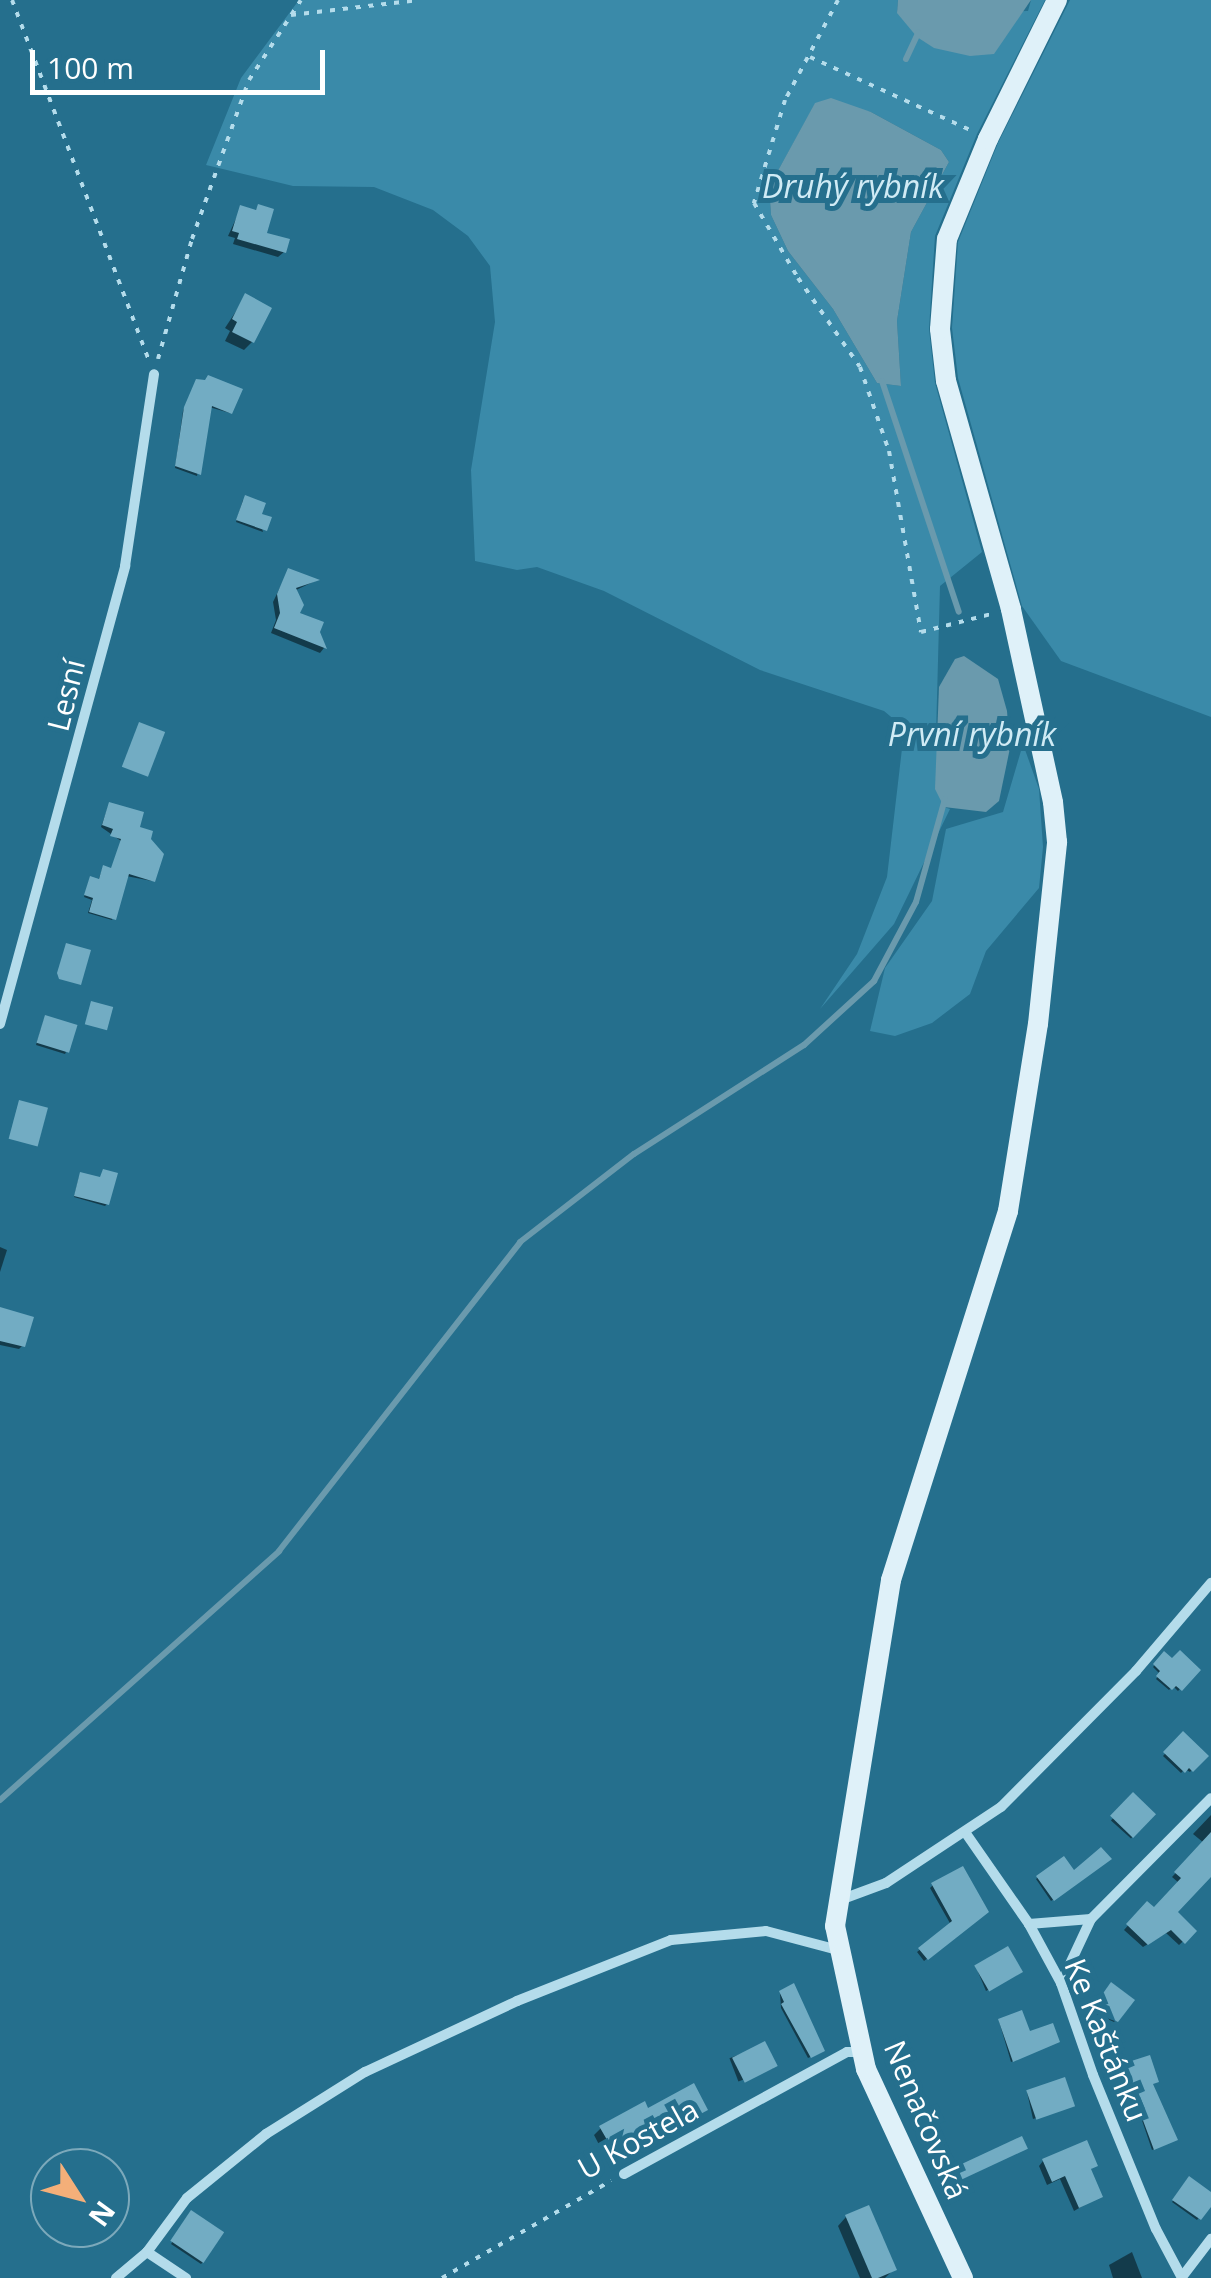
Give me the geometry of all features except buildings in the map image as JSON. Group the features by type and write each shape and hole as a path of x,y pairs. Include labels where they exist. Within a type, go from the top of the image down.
{"street":[{"name":"Nenačovská","path":"963,2278 861,2052 835,1926 891,1580 1008,1211 1038,1024 1056,842 1054,802 1011,609 946,381 940,328 947,239 988,138 1057,0"},
{"name":"Lesní","path":"0,1024 125,566 154,374"},
{"path":"839,1901 886,1884 1001,1807 1082,1726 1211,1583"},
{"path":"1062,1983 1091,1919 1211,1798"},
{"name":"Ke Kaštánku","path":"964,1832 1029,1924 1062,1983 1092,2075 1156,2228 1182,2278"},
{"path":"1029,1924 1091,1919"},
{"path":"116,2278 147,2252 187,2198 266,2134 366,2072 517,2001 671,1940 766,1931 838,1950"},
{"name":"U Kostela","path":"624,2174 847,2052 861,2052"},
{"path":"1182,2278 1211,2239"},
{"path":"147,2252 186,2278"}],"path":[{"path":"12,0 154,374"},
{"path":"154,374 192,240 250,80 301,0"},
{"path":"291,16 419,0"},
{"path":"838,0 785,100 754,203 798,278 860,367 889,451 922,632 1011,609"},
{"path":"808,56 988,138"},
{"name":"U Kostela","path":"442,2278 624,2174"}],"shaded area":[{"path":"299,0 898,0 897,13 1028,11 1031,0 1045,0 977,134 935,236 929,329 935,383 982,552 940,586 936,735 944,807 950,809 894,924 820,1009 857,954 887,877 903,740 896,721 884,711 760,670 604,591 537,567 517,570 475,561 471,470 495,322 490,266 468,236 433,210 374,187 293,186 206,165 241,78","holes":["815,104 871,112 941,150 949,162 911,232 897,321 901,386 877,383 833,309 788,251 771,215 769,187"]},
{"path":"1070,0 1211,0 1211,717 1061,661 1022,606 958,378 952,328 958,242 998,143"},
{"path":"1023,744 1039,789 1043,847 1039,888 986,951 970,994 932,1023 895,1036 870,1031 885,968 932,901 946,829 1003,812"}],"water":[{"path":"898,0 1031,0 994,54 970,56 934,48 917,37 897,13"},
{"name":"Druhý rybník","path":"831,98 871,112 941,150 949,162 911,232 897,321 901,386 877,383 833,309 788,251 771,215 769,187 815,103"},
{"name":"První rybník","path":"964,656 998,679 1007,711 1010,748 999,801 986,812 944,807 935,789 939,687 955,659"}],"waterway":[{"path":"906,59 918,33"},
{"path":"882,381 959,612"},
{"path":"0,1800 279,1551 520,1242 634,1154 804,1045 874,981 916,902 945,799"}]}
